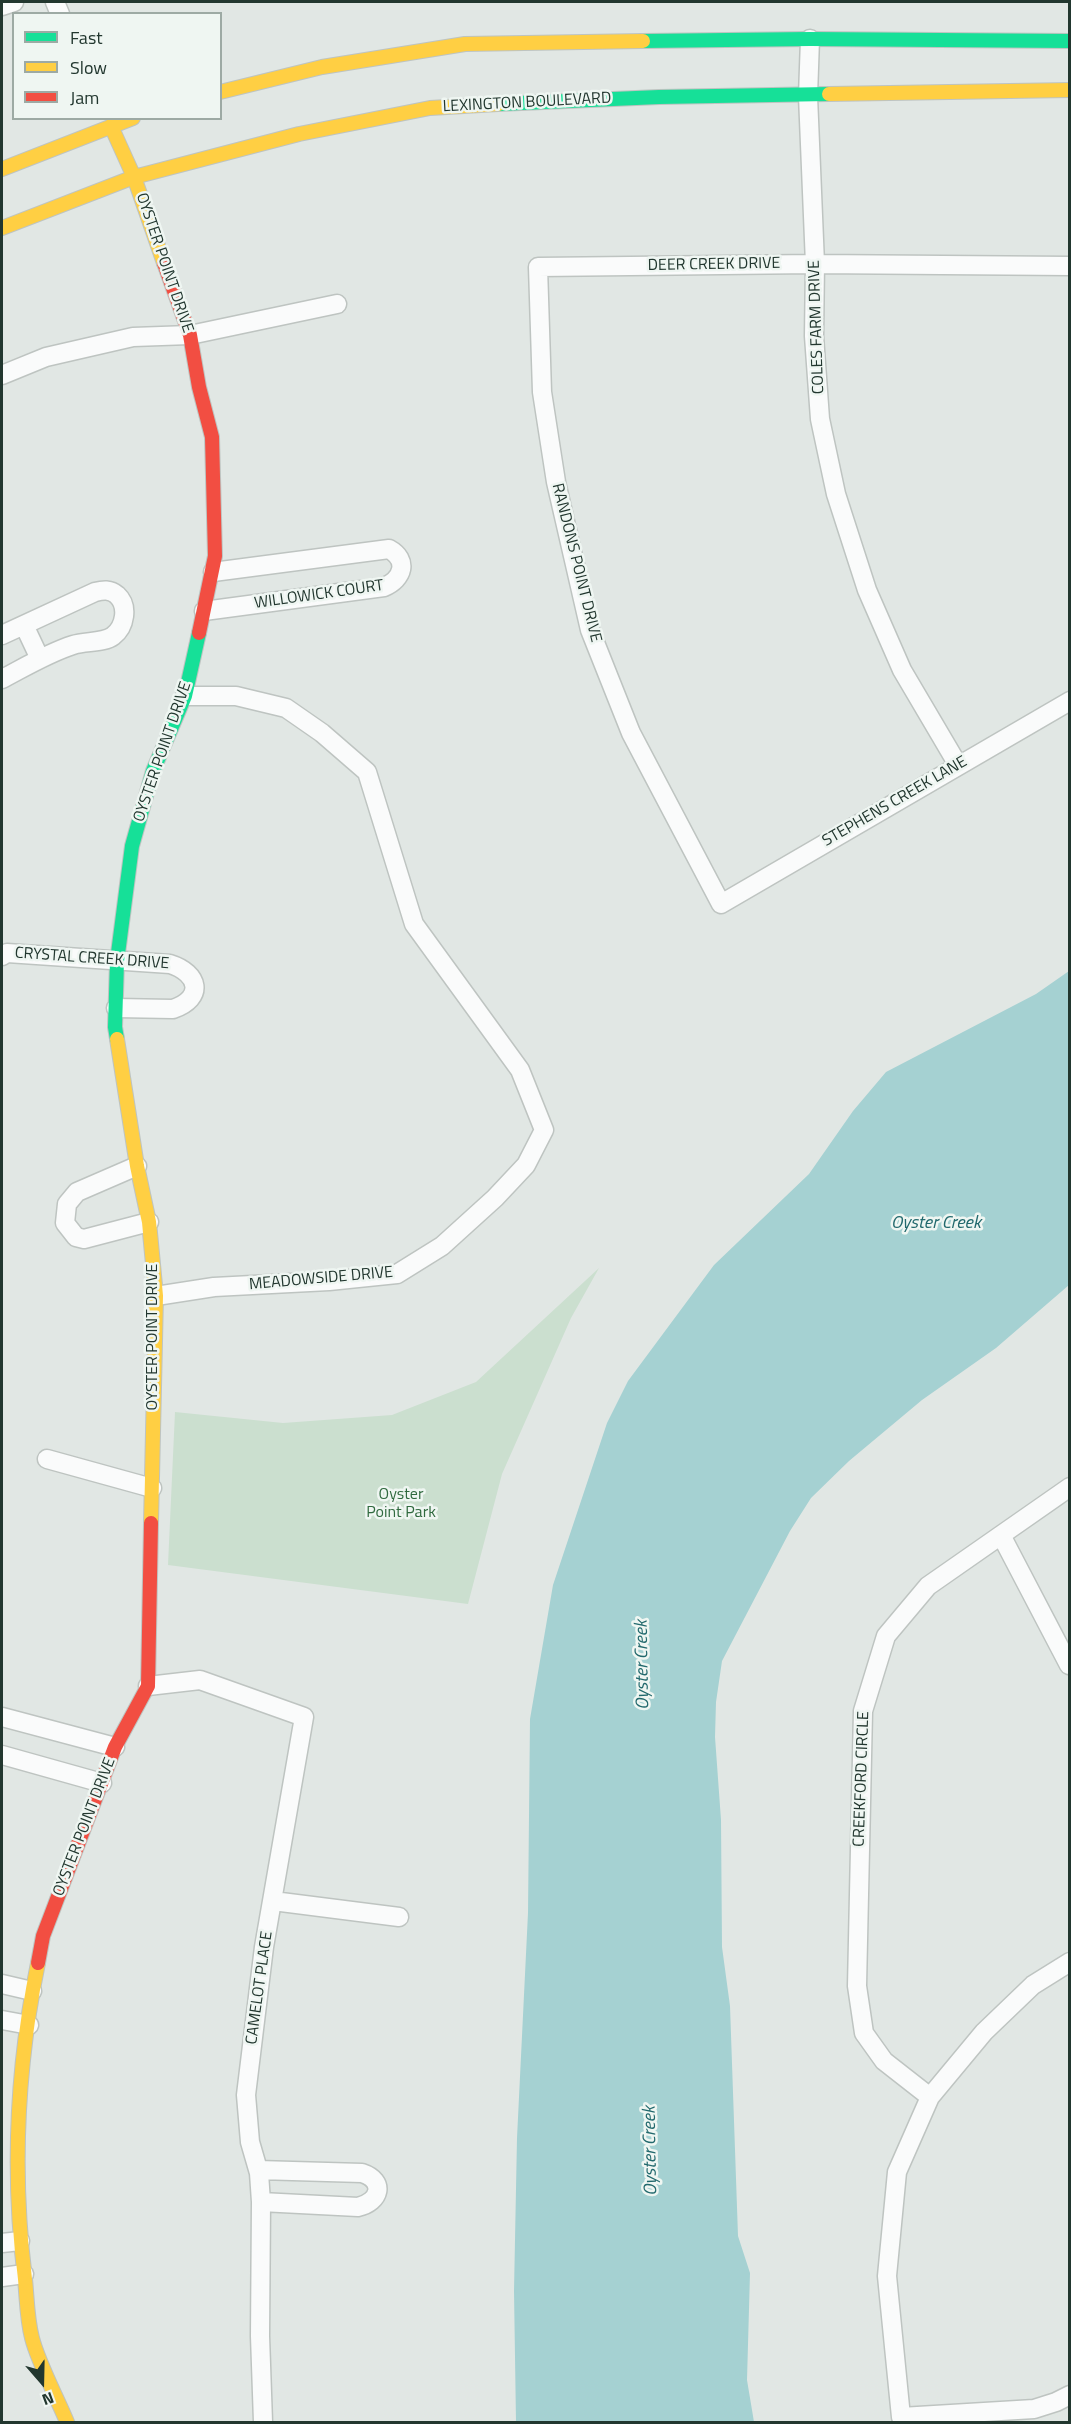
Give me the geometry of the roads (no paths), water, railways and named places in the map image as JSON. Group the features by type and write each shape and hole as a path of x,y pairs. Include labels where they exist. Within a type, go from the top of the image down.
{"street":[{"path":"2,6 14,2"},
{"path":"222,92 322,67 465,44 810,39 1070,41"},
{"name":"COLES FARM DRIVE","path":"810,39 808,96 815,264 814,336 820,419 836,494 867,590 902,670 958,765"},
{"name":"LEXINGTON BOULEVARD","path":"2,228 135,177 299,134 430,108 552,100 1070,90"},
{"path":"2,169 110,122"},
{"name":"OYSTER POINT DRIVE","path":"67,2422 32,2339 24,2274 11,2242 18,2122 32,1991 43,1935 115,1747 148,1686 156,1296 149,1222 137,1166 115,1027 117,961 132,846 153,771 185,696 215,556 212,437 199,387 190,335 135,177 110,122"},
{"name":"DEER CREEK DRIVE","path":"538,267 815,264 1070,266"},
{"name":"RANDONS POINT DRIVE","path":"538,267 542,392 556,482 590,630 631,733 721,904"},
{"path":"2,375 46,357 133,337 190,335 337,304"},
{"name":"WILLOWICK COURT","path":"204,611 384,587 399,577 402,568 396,553 389,549 213,572"},
{"path":"2,636 83,596 106,590 117,596 123,606 124,620 120,631 110,638 75,644 2,679"},
{"path":"24,625 40,659"},
{"name":"MEADOWSIDE DRIVE","path":"156,1296 214,1287 329,1281 397,1274 442,1246 495,1198 526,1165 544,1130 520,1070 414,924 367,772 322,734 286,708 236,696 185,696"},
{"name":"STEPHENS CREEK LANE","path":"721,904 1070,701"},
{"name":"CRYSTAL CREEK DRIVE","path":"3,950 170,964 184,968 193,981 194,994 189,1003 173,1009 116,1008"},
{"path":"137,1166 77,1192 67,1204 65,1223 76,1237 84,1239 149,1222"},
{"path":"47,1459 152,1488"},
{"name":"CREEKFORD CIRCLE","path":"930,2097 884,2061 864,2033 857,1986 862,1711 886,1636 928,1586 1070,1487"},
{"path":"1001,1535 1069,1665"},
{"name":"CAMELOT PLACE","path":"148,1686 200,1680 304,1717 264,1947 246,2095 250,2142 258,2170 261,2202 260,2336 263,2422"},
{"path":"2,1717 115,1747"},
{"path":"2,1755 102,1783"},
{"path":"273,1901 399,1917"},
{"path":"1070,1962 1033,1985 984,2032 930,2097 897,2172 887,2276 900,2421 1034,2409 1070,2395"},
{"path":"2,1984 32,1991"},
{"path":"2,2020 29,2025"},
{"path":"258,2170 362,2173 372,2176 376,2182 377,2192 375,2200 358,2207 261,2202"},
{"path":"2,2277 24,2274"}],"water":[{"name":"Oyster Creek","path":"1069,971 1069,1285 996,1348 922,1400 849,1461 811,1498 790,1531 722,1661 716,1702 715,1737 721,1820 722,1947 730,2006 738,2236 750,2273 747,2380 754,2422 516,2422 514,2291 517,2138 528,1913 530,1719 553,1585 607,1423 628,1381 714,1265 809,1174 853,1111 886,1072 1036,994"}],"park label":[{"name":"Oyster Point Park","path":"401,1504"}]}
